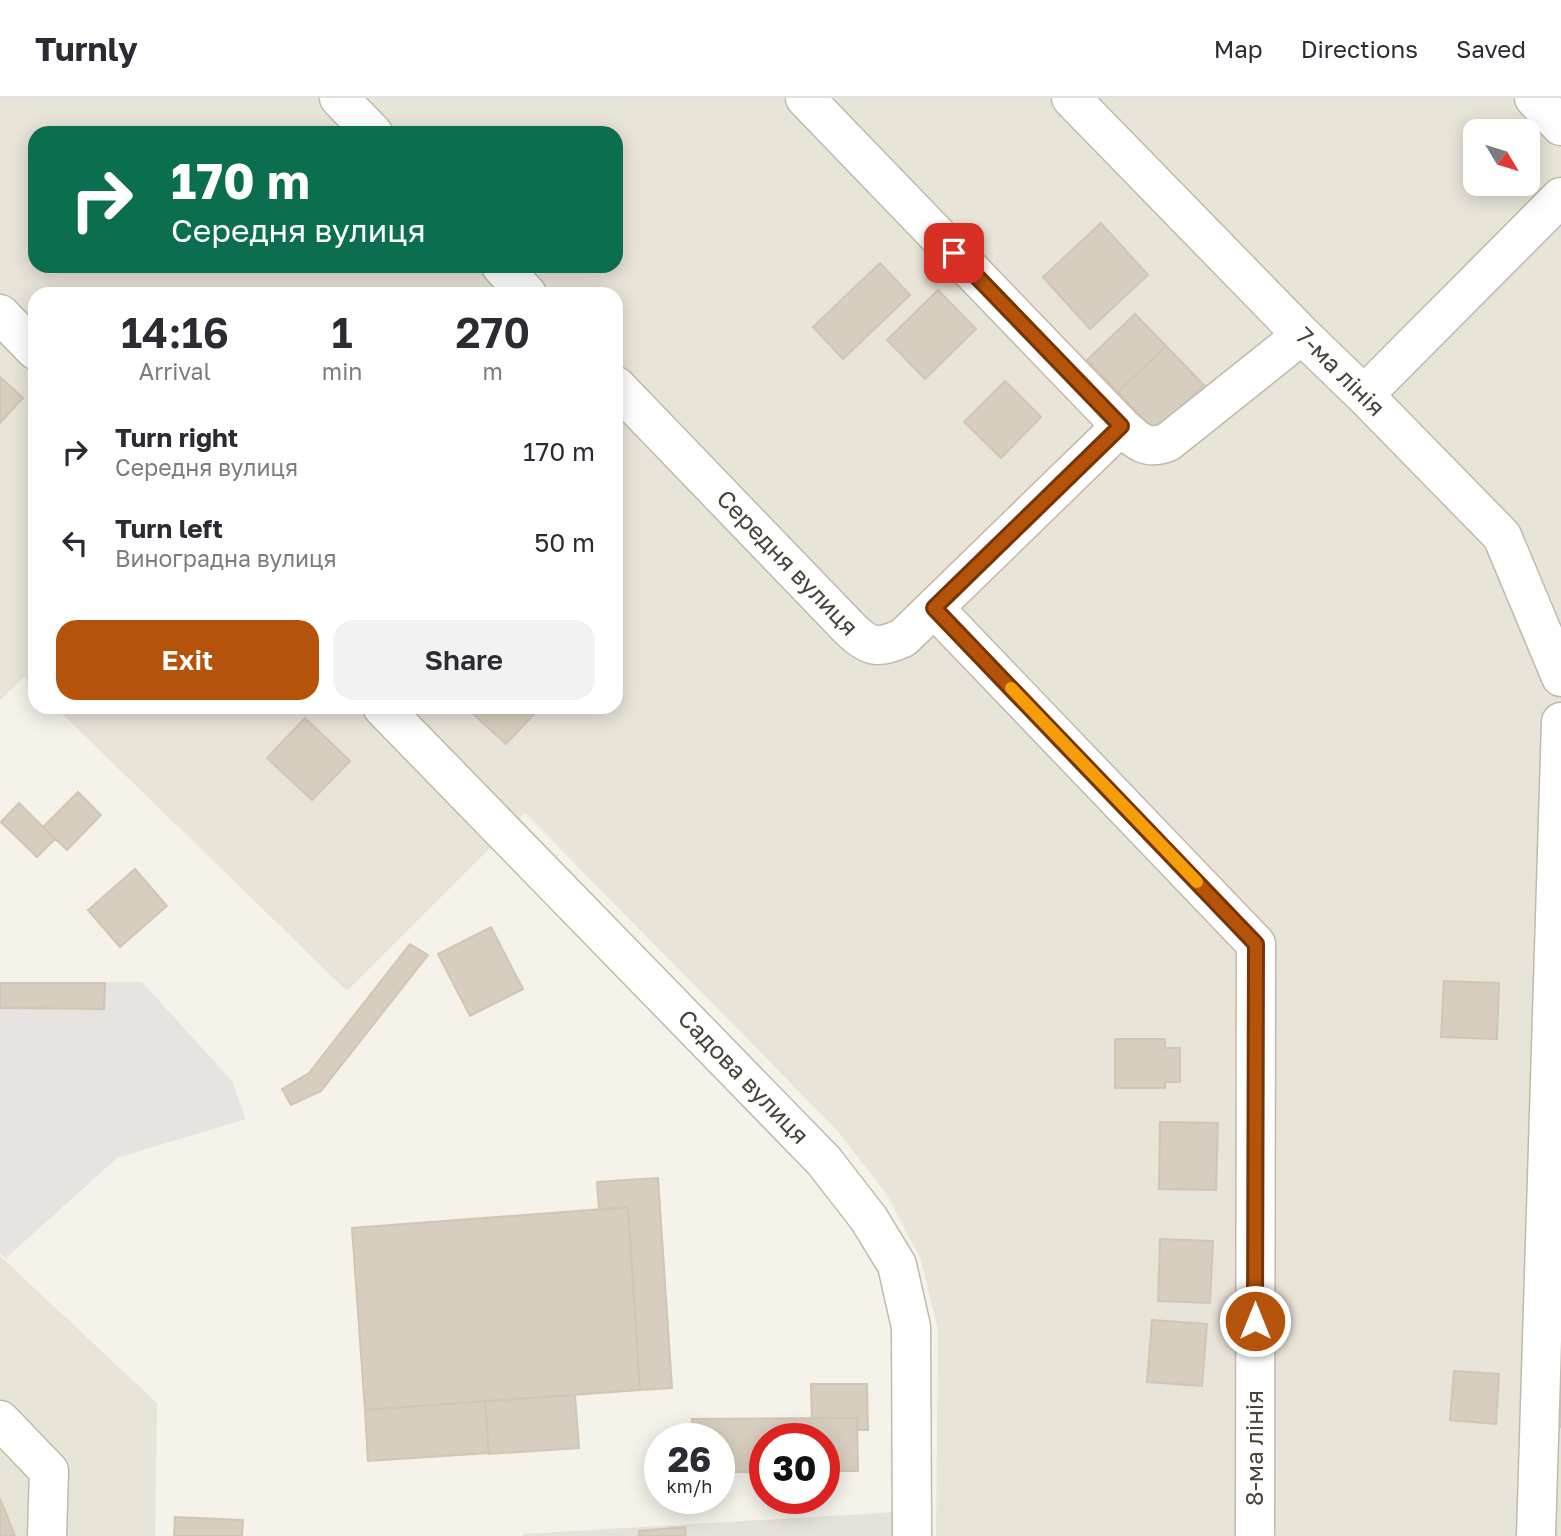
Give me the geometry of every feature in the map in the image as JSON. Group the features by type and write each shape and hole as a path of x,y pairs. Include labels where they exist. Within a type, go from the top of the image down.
{"street":[{"path":"339,98 366,126"},
{"path":"805,98 1137,441 1149,446 1168,442 1302,335"},
{"name":"7-ма лінія","path":"1071,98 1502,536 1561,677"},
{"path":"1534,98 1561,125"},
{"path":"1364,395 1561,197"},
{"path":"508,273 520,287"},
{"path":"0,314 28,343"},
{"name":"Середня вулиця","path":"623,393 861,640 873,646 887,645 903,638 1121,426"},
{"name":"8-ма лінія","path":"934,608 1256,944 1255,1536"},
{"name":"Садова вулиця","path":"389,714 824,1161 869,1219 897,1265 912,1327 912,1536"},
{"path":"1536,1536 1561,722"},
{"path":"0,1420 49,1471 47,1536"}],"shaded area":[{"path":"0,98 1561,98 1561,1536 936,1536 938,1330 921,1260 887,1195 837,1130 525,813 347,991 62,714 623,714 623,287 28,287 28,681 24,677 0,700"},
{"path":"142,982 232,1081 246,1119 117,1158 6,1258 0,1253 0,983"},
{"path":"0,1256 157,1403 155,1536 0,1536"},
{"path":"897,1512 896,1536 523,1536 523,1534"}],"building":[{"path":"1101,223 1148,275 1090,329 1043,277"},
{"path":"880,263 910,295 843,359 813,327"},
{"path":"938,290 976,329 925,379 887,340"},
{"path":"1135,314 1166,346 1118,392 1087,360"},
{"path":"1166,346 1204,385 1155,431 1118,392"},
{"path":"0,377 23,398 0,423"},
{"path":"1005,381 1041,417 1001,458 964,422"},
{"path":"473,714 534,714 506,744"},
{"path":"305,718 350,761 312,800 267,758"},
{"path":"78,792 101,815 67,850 43,827"},
{"path":"19,803 55,839 37,857 1,822"},
{"path":"135,869 167,906 120,947 88,910"},
{"path":"491,927 523,989 470,1016 438,954"},
{"path":"410,944 428,955 321,1091 291,1105 282,1089 309,1073"},
{"path":"1444,981 1499,983 1497,1039 1441,1037"},
{"path":"0,983 105,983 104,1009 0,1008"},
{"path":"1115,1039 1165,1039 1165,1048 1180,1048 1180,1082 1165,1082 1165,1088 1115,1088"},
{"path":"1160,1122 1218,1123 1216,1190 1159,1189"},
{"path":"658,1178 672,1388 640,1390 628,1207 599,1210 597,1182"},
{"path":"628,1207 640,1390 365,1410 352,1228"},
{"path":"1160,1239 1213,1241 1210,1303 1158,1301"},
{"path":"1152,1320 1207,1324 1202,1386 1147,1382"},
{"path":"1454,1371 1499,1374 1496,1424 1450,1420"},
{"path":"811,1384 867,1384 868,1430 858,1430 857,1418 812,1418"},
{"path":"1555,1386 1561,1386 1561,1427 1554,1427"},
{"path":"575,1395 579,1448 489,1454 485,1401"},
{"path":"485,1401 489,1453 368,1461 365,1410"},
{"path":"857,1418 858,1471 840,1471 840,1423 749,1423 749,1472 735,1472 735,1423 692,1423 692,1419"},
{"path":"0,1499 15,1536 0,1536"},
{"path":"175,1517 243,1520 242,1536 174,1536"},
{"path":"685,1527 686,1536 639,1536 639,1531"}],"slow traffic":[{"path":"1011,688 1197,882"}],"route":[{"path":"954,253 1121,426 934,608 1256,944 1255,1321"}]}
